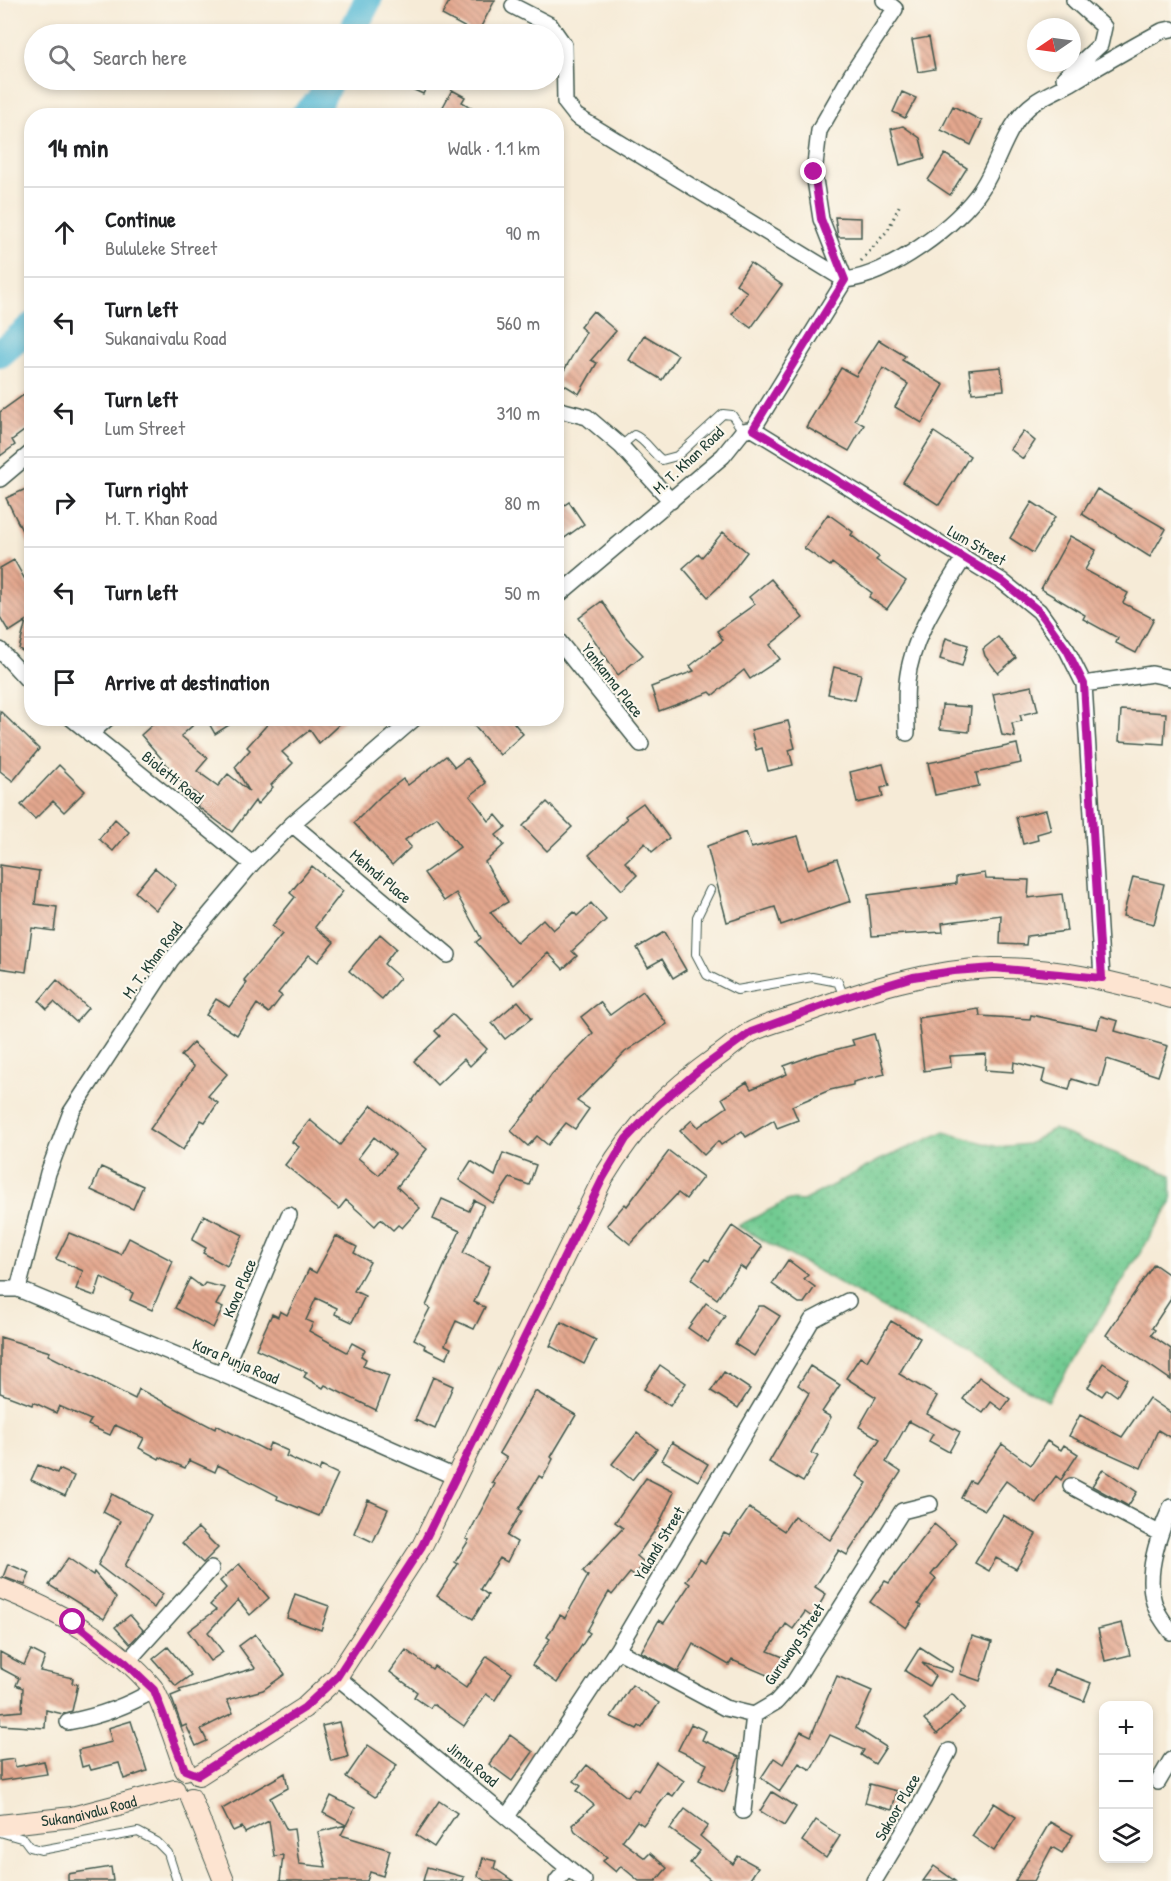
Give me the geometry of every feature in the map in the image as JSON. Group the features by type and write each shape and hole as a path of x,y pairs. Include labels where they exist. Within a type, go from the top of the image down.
{"main road":[{"path":"192,1772 304,1708 337,1677 422,1546 582,1220 626,1139 658,1105 699,1070 751,1032 844,998 913,977 994,968 1102,978 1171,998"},
{"path":"0,1588 73,1622 126,1663 154,1690 201,1788 183,1794 225,1881"},
{"name":"Sukanaivalu Road","path":"0,1825 72,1817 183,1794"}],"street":[{"path":"564,45 565,102 576,116 845,280 860,279 895,263 928,242 967,208 982,188 1016,120 1100,45 1104,27 1074,0"},
{"path":"845,280 821,219 814,172 819,131 893,3"},
{"path":"513,6 548,24"},
{"path":"1034,103 1162,31 1171,29"},
{"name":"M. T. Khan Road","path":"564,590 723,456 748,430 845,280"},
{"path":"564,411 587,417 621,446 671,501"},
{"name":"Lum Street","path":"748,430 1002,581 1039,611 1067,650 1084,684 1102,978"},
{"path":"0,479 24,459"},
{"path":"908,733 907,680 916,646 963,559"},
{"name":"Yankanna Place","path":"564,648 641,744"},
{"path":"0,650 24,676"},
{"path":"1084,684 1152,674 1171,678"},
{"name":"Bioletti Road","path":"80,726 252,864"},
{"path":"90,734 99,726"},
{"name":"M. T. Khan Road","path":"18,1289 48,1173 71,1112 171,960 252,864 292,824 406,726"},
{"name":"Mehndi Place","path":"292,824 448,956"},
{"name":"Kava Place","path":"222,1374 289,1215"},
{"name":"Kara Punja Road","path":"0,1289 18,1289 222,1374 455,1477"},
{"name":"Yalandi Street","path":"508,1815 617,1650 812,1320 848,1301"},
{"path":"1071,1486 1159,1533"},
{"name":"Guruwaya Street","path":"754,1715 776,1701 794,1682 902,1511 930,1504"},
{"path":"1171,1507 1159,1533 1151,1579 1155,1608 1171,1632"},
{"path":"126,1663 211,1569"},
{"path":"617,1650 725,1708 754,1715 743,1811"},
{"name":"Jinnu Road","path":"337,1677 508,1815 584,1881"},
{"path":"68,1722 100,1716 128,1706 154,1690"},
{"name":"Sakoor Place","path":"874,1881 923,1800 949,1751"},
{"path":"1158,1782 1171,1760"},
{"path":"557,1881 568,1868"}],"lane":[{"path":"621,446 634,435 639,437 651,453 662,460 677,456 723,414 732,415 748,430"},
{"path":"710,890 697,916 696,954 707,975 737,990 812,977 838,982 844,998"},
{"path":"0,1832 24,1839 30,1847 41,1850 138,1832 157,1842 168,1853 177,1881"}],"path":[{"path":"845,280 888,230 901,202"}],"green space":[{"path":"1053,1129 1171,1175 1171,1203 1048,1401 738,1226 789,1200 803,1201 880,1160 944,1132 998,1147 1028,1144"}],"building":[{"path":"450,0 495,0 482,24 459,24 442,15"},
{"path":"929,37 935,69 918,72 912,40"},
{"path":"452,90 465,97 462,102 472,108 442,108"},
{"path":"902,92 916,98 905,118 893,112"},
{"path":"953,106 982,121 971,145 941,130"},
{"path":"903,126 920,138 925,158 900,165 891,129"},
{"path":"945,154 967,168 950,195 928,180"},
{"path":"835,217 861,218 861,237 838,237"},
{"path":"750,263 782,285 751,328 732,314 747,292 736,284"},
{"path":"593,311 616,331 591,360 597,363 579,394 564,385 564,370 586,332 580,327"},
{"path":"644,335 678,355 662,380 629,360"},
{"path":"879,340 905,356 902,360 944,385 922,423 895,407 908,384 883,368 855,420 864,425 849,451 806,427 841,368 856,376"},
{"path":"1001,367 1004,390 972,393 969,370"},
{"path":"24,395 24,431 12,440 15,445 0,456 0,412"},
{"path":"1023,431 1035,441 1023,459 1010,449"},
{"path":"934,432 970,456 939,505 903,482"},
{"path":"1097,489 1166,529 1150,557 1082,514"},
{"path":"24,490 24,535 6,498"},
{"path":"569,502 584,524 564,538 564,505"},
{"path":"1032,502 1055,517 1033,553 1010,538"},
{"path":"828,514 853,532 851,535 879,557 876,560 906,581 887,609 869,597 872,593 832,563 830,566 804,548"},
{"path":"723,532 747,552 724,582 708,597 683,568 699,554 702,557"},
{"path":"1070,536 1096,550 1085,570 1128,593 1123,603 1154,619 1136,653 1116,643 1118,638 1083,619 1085,615 1041,589"},
{"path":"14,560 24,578 24,622 9,632 0,617 0,568"},
{"path":"771,579 803,618 770,645 780,659 750,679 744,670 713,695 710,692 659,711 651,687 694,671 690,666 723,640 717,631 755,604 749,597"},
{"path":"602,601 625,636 643,655 618,675 579,618"},
{"path":"24,629 24,652 19,649"},
{"path":"998,637 1016,658 998,673 985,656 983,649"},
{"path":"946,638 968,645 962,666 940,659"},
{"path":"834,667 861,674 855,700 828,694"},
{"path":"1032,686 1038,711 1020,715 1022,721 1012,723 1015,737 1002,735 993,694"},
{"path":"942,705 971,707 969,732 940,729"},
{"path":"1121,710 1166,713 1164,744 1119,741"},
{"path":"0,711 39,749 13,781 0,771"},
{"path":"788,721 795,748 789,750 793,765 768,771 762,748 756,750 751,730"},
{"path":"151,726 192,726 181,736 208,758 197,771 218,786 228,774 249,791 235,767 250,750 247,747 266,726 337,726 319,743 310,730 282,752 293,763 271,785 273,787 257,805 255,801 232,832 197,806 202,799 166,769 168,766 141,735"},
{"path":"210,726 228,726 215,734"},
{"path":"474,726 516,726 523,734 500,755"},
{"path":"1017,744 1021,763 976,773 979,786 935,795 928,763"},
{"path":"446,756 455,767 467,758 486,783 470,796 489,821 496,815 506,827 496,835 504,845 485,862 508,902 490,912 517,943 543,919 553,930 574,912 577,916 591,903 606,920 572,951 577,956 563,969 548,953 514,985 476,942 481,938 456,893 444,901 424,873 460,847 437,817 405,840 411,847 392,865 354,823 381,796 403,779 408,785"},
{"path":"883,764 889,786 881,788 883,797 857,803 850,772"},
{"path":"59,765 85,791 64,812 53,801 35,819 21,805"},
{"path":"547,802 572,827 547,851 523,826"},
{"path":"643,803 669,838 652,852 645,843 625,862 637,875 622,890 589,855 627,819 625,816"},
{"path":"1046,810 1051,830 1037,834 1038,840 1023,844 1016,817"},
{"path":"115,819 129,832 113,851 99,839"},
{"path":"746,832 751,848 798,836 808,869 837,859 851,901 781,925 775,907 727,922 707,846"},
{"path":"0,865 39,871 35,904 57,907 54,931 32,928 26,972 0,968"},
{"path":"312,866 343,891 315,927 334,942 318,962 309,955 278,993 282,996 269,1013 257,1004 237,1035 206,1015 216,999 229,1007 247,983 244,980 282,934 272,926 295,897 290,893"},
{"path":"155,868 176,885 156,910 135,892"},
{"path":"985,873 986,879 1029,880 1028,898 1062,894 1067,931 1027,936 1026,945 1000,944 1001,915 942,923 943,932 872,936 868,895 956,884 956,877"},
{"path":"1133,877 1164,884 1154,924 1123,916"},
{"path":"664,932 686,970 673,978 662,959 648,967 637,948"},
{"path":"380,934 396,948 384,964 400,978 382,999 349,971"},
{"path":"57,980 88,1008 76,1022 54,1002 47,1009 39,1001"},
{"path":"643,991 667,1024 625,1052 577,1101 589,1109 575,1129 566,1123 548,1145 537,1136 528,1146 511,1131 535,1101 552,1074 593,1033 581,1017 600,1002 610,1015"},
{"path":"518,1001 532,1018 505,1039 492,1023"},
{"path":"979,1009 980,1016 1030,1019 1031,1015 1097,1029 1101,1016 1118,1021 1115,1031 1168,1046 1158,1076 1107,1059 1099,1087 1072,1079 1069,1090 1042,1082 1045,1070 1014,1062 1013,1072 985,1070 986,1054 950,1056 951,1067 924,1071 918,1018"},
{"path":"452,1014 487,1049 470,1066 464,1059 437,1085 414,1061 440,1036 435,1031"},
{"path":"874,1034 885,1074 853,1082 853,1085 830,1090 792,1106 798,1120 777,1128 774,1120 746,1137 742,1131 721,1145 718,1141 704,1155 680,1131 692,1120 698,1127 727,1107 722,1098 747,1082 751,1089 787,1074 784,1066 814,1055 854,1045 852,1040"},
{"path":"193,1043 227,1074 208,1096 218,1103 205,1122 201,1120 183,1150 150,1129 194,1067 181,1056"},
{"path":"372,1105 427,1149 397,1187 420,1208 402,1228 398,1225 393,1230 381,1219 375,1226 346,1200 339,1209 285,1165 299,1147 292,1142 310,1120 340,1145","holes":["374,1137 395,1154 379,1175 358,1158"]},
{"path":"669,1151 703,1177 686,1199 678,1193 630,1244 607,1225 625,1204 627,1206"},
{"path":"503,1153 536,1165 529,1185 510,1178 493,1203 459,1180 471,1161 495,1176"},
{"path":"101,1167 143,1186 133,1209 91,1190"},
{"path":"442,1199 469,1211 474,1200 484,1205 463,1253 490,1266 474,1302 485,1307 474,1329 456,1321 445,1345 451,1348 446,1359 424,1348 425,1345 414,1339 430,1308 426,1306 460,1231 433,1219"},
{"path":"204,1215 243,1235 227,1266 203,1253 206,1248 192,1240"},
{"path":"732,1226 762,1247 746,1270 740,1266 717,1299 691,1279 705,1259 709,1261"},
{"path":"69,1233 121,1254 129,1238 173,1261 152,1310 130,1300 133,1293 101,1277 95,1296 76,1289 83,1271 56,1259"},
{"path":"336,1236 357,1247 354,1253 370,1262 354,1291 365,1296 352,1322 335,1314 337,1308 316,1298 306,1320 313,1323 309,1331 347,1352 352,1343 365,1350 361,1356 366,1359 363,1366 389,1376 376,1410 325,1385 323,1388 304,1377 307,1372 256,1349 272,1314 278,1317 280,1311 287,1315 309,1269 316,1273"},
{"path":"788,1260 808,1275 804,1279 815,1287 804,1303 799,1303 772,1284"},
{"path":"1154,1264 1171,1276 1171,1299 1152,1328 1155,1330 1151,1335 1171,1349 1171,1380 1106,1335"},
{"path":"190,1278 202,1287 205,1283 225,1288 216,1305 223,1308 213,1328 175,1308"},
{"path":"706,1303 725,1316 708,1342 688,1328"},
{"path":"759,1306 764,1306 780,1316 754,1356 735,1344"},
{"path":"891,1321 920,1338 899,1374 937,1396 927,1414 960,1432 949,1452 929,1441 933,1434 909,1421 886,1462 901,1472 847,1555 839,1550 815,1587 826,1594 812,1617 805,1612 793,1629 786,1624 768,1651 783,1657 774,1678 732,1660 729,1665 693,1644 678,1672 641,1652 659,1620 664,1623 690,1584 686,1581 700,1559 705,1563 724,1533 730,1536 749,1508 784,1531 794,1516 830,1540 867,1483 856,1476 880,1439 859,1427 876,1397 846,1378 860,1357 867,1361"},
{"path":"561,1322 596,1340 584,1364 550,1346"},
{"path":"0,1337 50,1352 48,1355 135,1399 139,1389 215,1429 216,1425 267,1451 270,1443 288,1451 286,1456 319,1471 321,1466 338,1474 319,1516 277,1499 278,1496 218,1465 215,1472 189,1460 185,1468 160,1457 159,1459 139,1448 144,1438 115,1425 110,1435 88,1425 91,1420 59,1406 56,1413 33,1402 32,1405 0,1393"},
{"path":"1103,1363 1127,1379 1117,1396 1107,1389 1102,1396 1088,1387"},
{"path":"660,1365 686,1383 670,1406 644,1389"},
{"path":"810,1366 840,1385 822,1412 831,1417 811,1453 818,1456 803,1482 769,1462 809,1393 798,1385"},
{"path":"724,1372 750,1389 738,1408 711,1391"},
{"path":"433,1377 453,1386 435,1429 415,1420"},
{"path":"979,1377 1010,1399 1002,1410 991,1402 983,1413 963,1399"},
{"path":"535,1391 576,1415 551,1457 553,1459 543,1478 539,1476 519,1509 522,1511 507,1536 517,1542 507,1562 500,1558 480,1589 488,1595 473,1619 437,1596 458,1564 455,1562 469,1540 466,1539 495,1484 492,1482 507,1458 499,1453"},
{"path":"1149,1398 1171,1413 1171,1438 1158,1430 1141,1468 1069,1436 1080,1415 1122,1437"},
{"path":"637,1433 657,1449 632,1480 612,1464"},
{"path":"1047,1441 1061,1450 1064,1445 1078,1454 1061,1480 1056,1476 1036,1503 1006,1481 985,1510 961,1498 970,1481 975,1483 1002,1444 1031,1465"},
{"path":"672,1442 708,1464 698,1481 662,1460"},
{"path":"38,1465 57,1473 59,1469 74,1476 65,1496 31,1480"},
{"path":"1103,1469 1137,1492 1128,1506 1092,1486"},
{"path":"646,1478 674,1492 658,1526 637,1556 645,1563 634,1576 630,1573 612,1595 609,1592 587,1631 590,1633 557,1683 532,1665 550,1639 547,1637 560,1615 565,1618 588,1576 583,1571 623,1528 615,1522"},
{"path":"112,1494 151,1515 125,1566 163,1594 154,1608 98,1565 120,1521 103,1512"},
{"path":"368,1500 388,1509 373,1542 354,1533"},
{"path":"1003,1515 1036,1534 1016,1569 996,1558 989,1571 975,1563"},
{"path":"934,1524 957,1543 931,1575 936,1579 918,1604 921,1606 906,1628 870,1602 885,1581 889,1583"},
{"path":"198,1528 218,1548 203,1563 182,1543"},
{"path":"68,1558 93,1575 94,1572 116,1598 104,1619 49,1585"},
{"path":"8,1564 30,1573 25,1585 3,1577"},
{"path":"239,1564 269,1598 250,1615 238,1600 208,1632 223,1652 210,1661 188,1631 216,1610 210,1605 226,1588 220,1581"},
{"path":"295,1594 329,1606 321,1630 287,1618"},
{"path":"130,1615 143,1630 130,1644 115,1627"},
{"path":"1122,1623 1130,1655 1105,1661 1098,1629"},
{"path":"255,1634 285,1674 263,1690 227,1700 233,1713 201,1729 207,1741 196,1746 186,1725 182,1727 171,1696 181,1692 179,1690 255,1668 239,1646"},
{"path":"972,1636 992,1642 980,1681 960,1674"},
{"path":"168,1647 191,1675 176,1686 153,1659"},
{"path":"920,1647 953,1668 951,1672 922,1663 935,1676 929,1686 905,1671"},
{"path":"31,1650 45,1657 40,1671 73,1678 72,1683 78,1684 72,1711 63,1714 46,1710 45,1728 0,1725 0,1713 22,1711 23,1688 16,1685 19,1678 0,1668 0,1652 24,1665"},
{"path":"406,1650 432,1669 434,1666 466,1688 487,1656 512,1673 495,1700 486,1694 464,1726 433,1704 430,1708 414,1697 417,1692 390,1672"},
{"path":"1054,1669 1091,1683 1084,1701 1048,1687"},
{"path":"837,1676 872,1691 856,1728 886,1747 875,1764 861,1755 864,1750 830,1735 811,1770 799,1763 780,1791 761,1778 774,1758 783,1764 801,1731 811,1736"},
{"path":"632,1685 659,1703 642,1728 639,1726 637,1729 611,1717"},
{"path":"952,1694 965,1708 937,1734 924,1720"},
{"path":"131,1721 147,1771 124,1779 119,1763 91,1770 89,1765 82,1767 78,1750 112,1742 108,1728"},
{"path":"339,1722 348,1757 331,1761 322,1726"},
{"path":"691,1724 706,1731 702,1740 739,1757 724,1792 699,1780 707,1764 678,1750"},
{"path":"510,1735 533,1752 512,1781 489,1764"},
{"path":"368,1745 397,1765 375,1797 346,1777"},
{"path":"14,1759 15,1767 44,1761 47,1774 0,1781 0,1761"},
{"path":"656,1762 684,1781 673,1796 668,1793 643,1825 637,1821 622,1841 645,1858 650,1853 667,1868 656,1881 639,1881 621,1866 616,1872 603,1861 607,1857 575,1831 572,1825 594,1805 577,1791 581,1786 574,1781 587,1765 627,1797 634,1788 638,1791"},
{"path":"285,1773 288,1788 270,1798 287,1830 294,1829 299,1864 326,1867 318,1832 346,1825 323,1813 331,1796 355,1808 341,1835 390,1850 383,1876 370,1872 367,1881 280,1881 283,1855 274,1856 269,1821 245,1833 242,1827 233,1831 222,1809"},
{"path":"870,1784 897,1791 892,1810 865,1803"},
{"path":"772,1792 796,1807 784,1826 760,1811"},
{"path":"439,1801 457,1813 434,1847 416,1835"},
{"path":"994,1803 1016,1817 994,1851 972,1836"},
{"path":"685,1809 708,1826 700,1836 733,1864 738,1856 758,1867 749,1881 712,1881 690,1863 700,1851 670,1829"},
{"path":"816,1820 840,1836 826,1858 802,1841"},
{"path":"1050,1822 1073,1835 1062,1853 1052,1847 1034,1881 1015,1881"},
{"path":"483,1858 496,1861 494,1868 513,1881 485,1881 478,1876"},
{"path":"934,1866 955,1881 923,1881"},
{"path":"111,1867 113,1881 68,1881 68,1874"},
{"path":"427,1867 464,1877 463,1881 423,1881"}],"waterway":[{"path":"356,24 368,0"},
{"path":"312,108 320,100 325,90"},
{"path":"0,354 24,333"}],"route":[{"path":"73,1622 126,1663 154,1690 185,1770 195,1771 198,1775 304,1708 337,1677 422,1546 603,1178 626,1139 658,1105 699,1070 751,1032 844,998 913,977 994,968 1102,978 1084,684 1067,650 1039,611 1002,581 753,429 845,280 821,219 814,172"}]}
